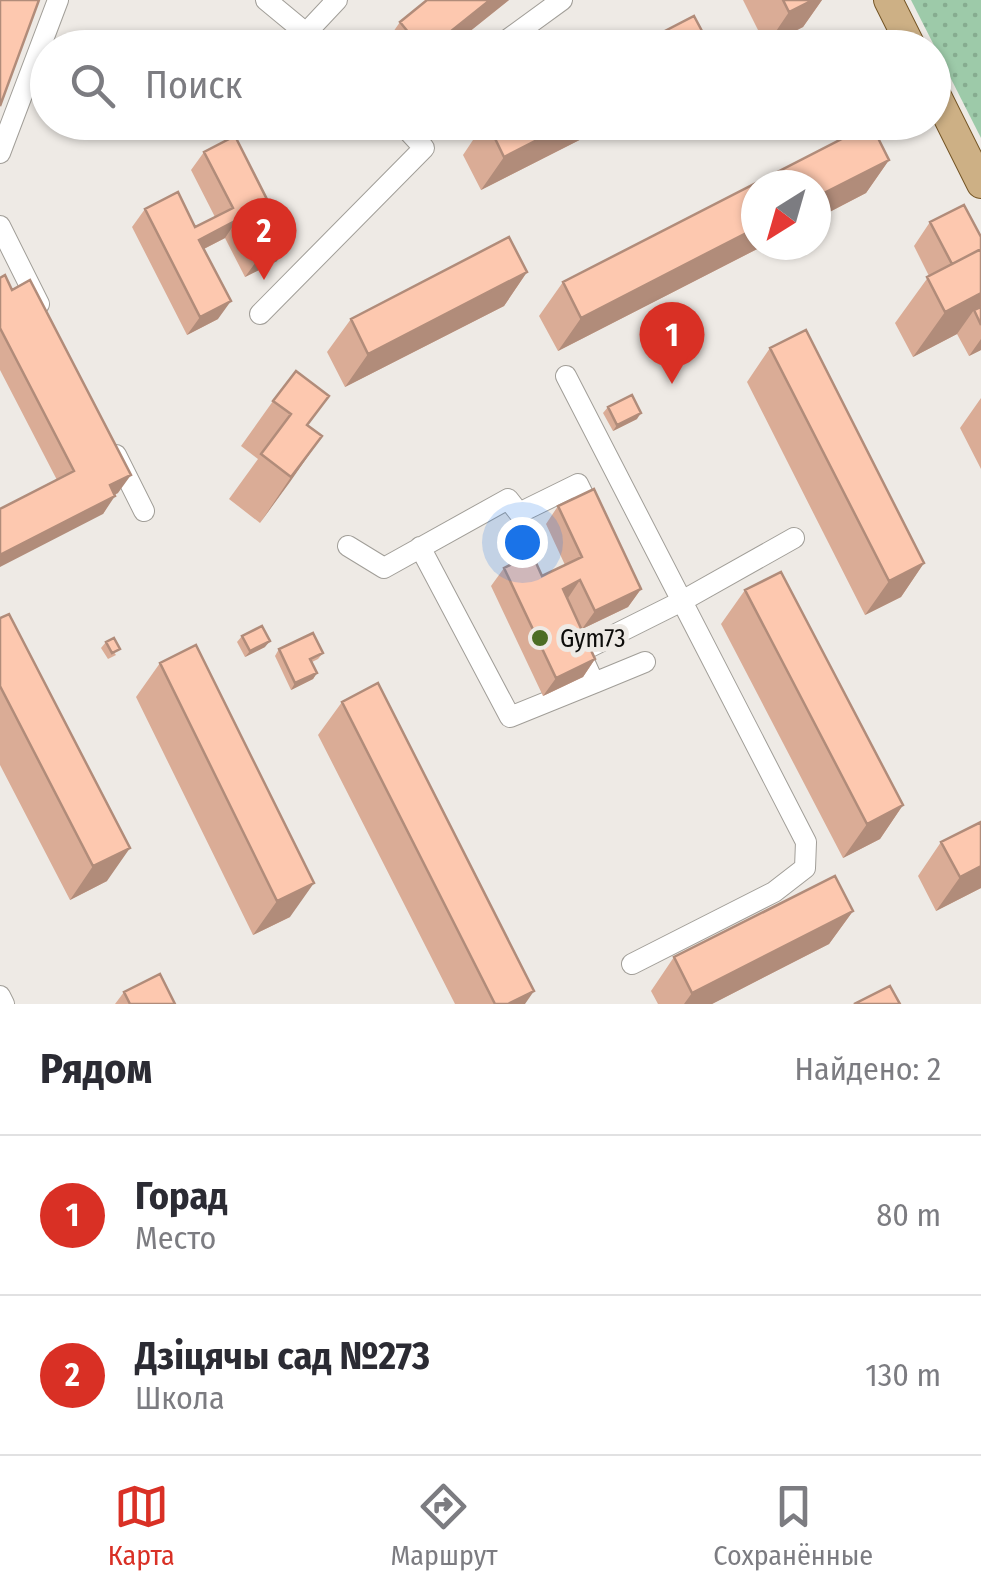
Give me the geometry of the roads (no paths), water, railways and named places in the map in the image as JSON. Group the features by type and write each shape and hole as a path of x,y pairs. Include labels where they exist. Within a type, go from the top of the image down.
{"main road":[{"path":"888,0 903,30"},
{"path":"951,124 981,184"}],"street":[{"path":"47,30 58,0"},
{"path":"266,0 302,30"},
{"path":"309,30 336,0"},
{"path":"521,30 562,0"},
{"path":"0,153 30,74"},
{"path":"260,314 424,148 417,140"},
{"path":"0,226 45,315"},
{"path":"566,376 806,842 805,868 774,892 632,964"},
{"path":"108,440 144,511"},
{"path":"348,546 384,568 508,499 519,512 578,484 602,535"},
{"path":"594,683 580,652 639,612 682,601 794,538"},
{"path":"420,547 510,717 644,662"},
{"path":"0,996 4,1004"}],"place":[{"name":"Дзіцячы сад №273","path":"264,280"},
{"name":"Горад","path":"672,384"},
{"name":"Gym73","path":"540,638"}]}
